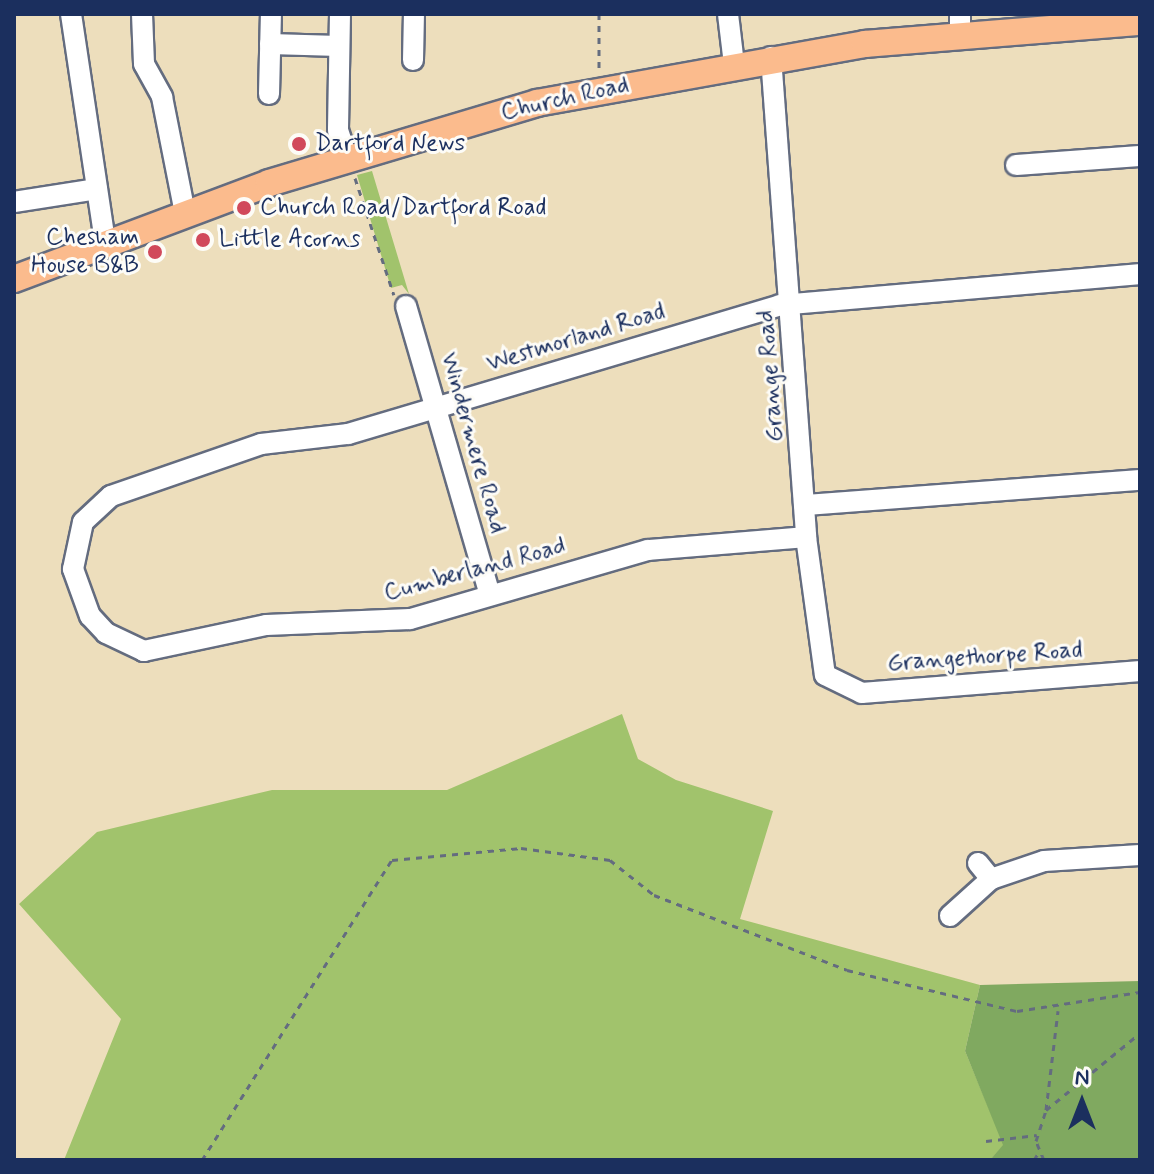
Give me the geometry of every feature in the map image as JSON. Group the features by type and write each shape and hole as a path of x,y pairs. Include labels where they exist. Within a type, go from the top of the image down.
{"main road":[{"name":"Church Road","path":"14,279 105,242 347,158 599,90 960,24 1140,22"}],"street":[{"path":"71,14 105,242"},
{"path":"142,14 144,64 162,97 185,213"},
{"path":"269,94 271,14"},
{"path":"340,14 338,130 347,158"},
{"path":"413,60 414,14"},
{"path":"728,14 734,64"},
{"path":"270,44 339,46"},
{"name":"Grange Road","path":"771,57 806,537 818,651 835,685"},
{"path":"1016,165 1140,156"},
{"path":"14,202 97,189"},
{"name":"Westmorland Road","path":"74,556 83,522 130,487 261,444 348,434 791,303 1140,274"},
{"name":"Windermere Road","path":"406,306 490,595"},
{"path":"806,505 1140,480"},
{"name":"Cumberland Road","path":"74,556 75,583 90,616 116,639 144,651 266,625 410,619 648,550 806,537"},
{"name":"Grangethorpe Road","path":"835,685 862,693 1140,671"},
{"path":"950,916 985,871 1044,861 1140,855"}],"path":[{"path":"599,14 599,90"},
{"path":"347,158 389,290 406,306"},
{"path":"202,1160 392,860 521,848 610,860 654,895 847,970 1017,1011 1058,1010 1140,992"},
{"path":"1044,1160 1037,1135 1046,1110 1058,1010"},
{"path":"1046,1110 1140,1033"},
{"path":"986,1141 1037,1135"},
{"path":"1034,1160 1040,1150"}],"green space":[{"path":"372,171 409,294 402,285 391,288 357,175"},
{"path":"622,714 638,759 676,780 773,811 740,919 980,985 965,1051 1004,1145 990,1160 64,1160 121,1019 19,904 97,832 272,790 447,790"},
{"path":"1140,981 1140,1160 990,1160 1003,1145 965,1051 980,985"}],"place":[{"name":"Dartford News","path":"299,144"},
{"name":"Church Road/Dartford Road","path":"244,208"},
{"name":"Little Acorns","path":"203,240"},
{"name":"Chesham House B&B","path":"155,252"}]}
